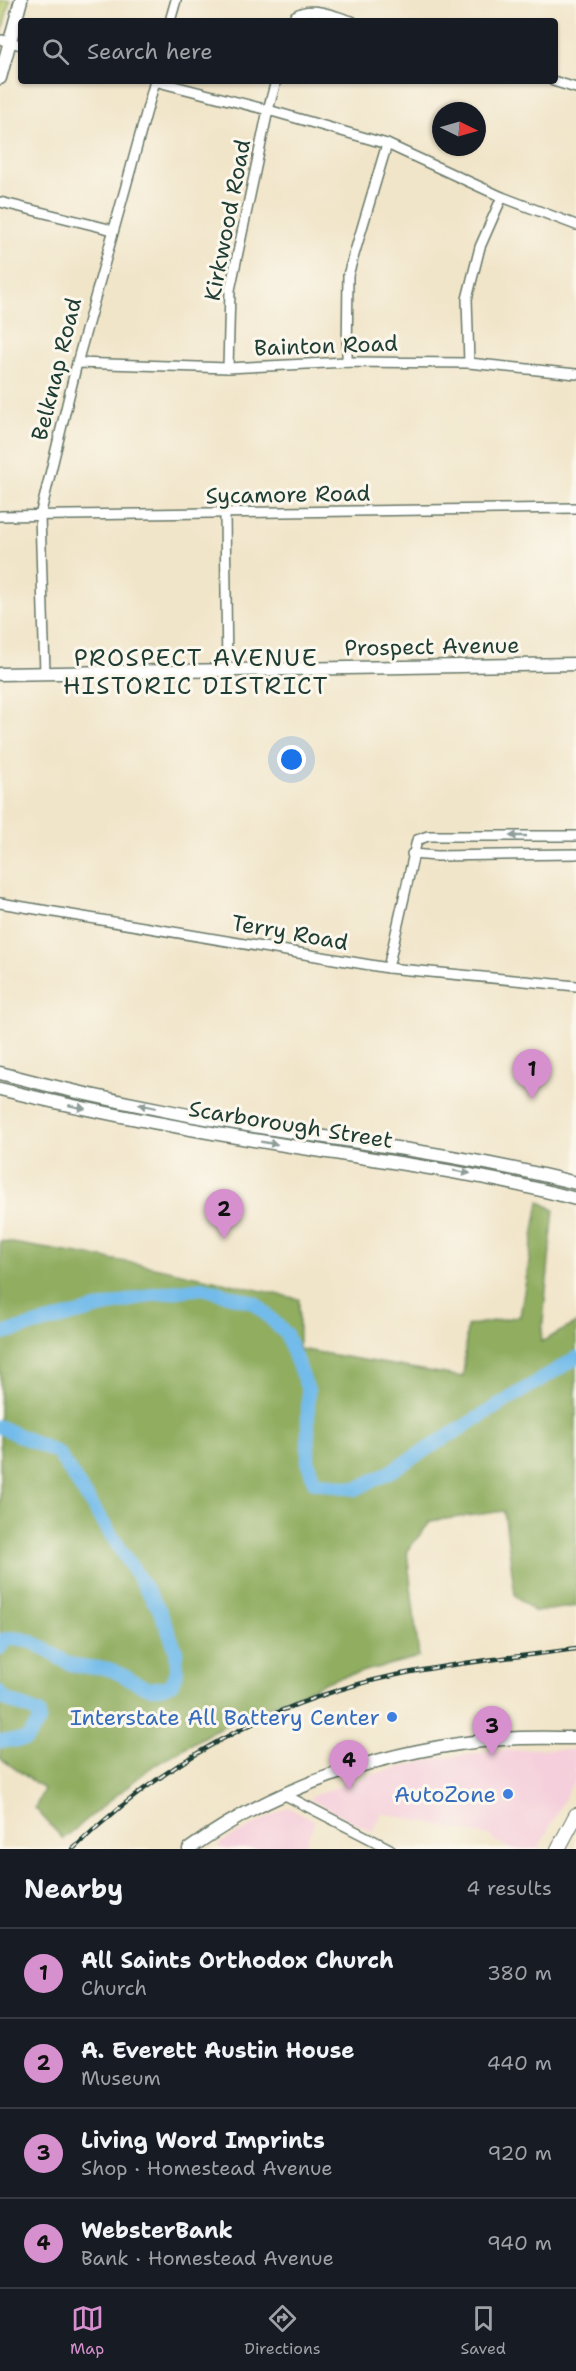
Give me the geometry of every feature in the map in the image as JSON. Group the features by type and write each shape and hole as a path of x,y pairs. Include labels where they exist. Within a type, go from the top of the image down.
{"highway":[{"path":"558,1849 576,1815"}],"main road":[{"path":"8,44 13,0"},
{"path":"0,78 21,0"},
{"name":"Prospect Avenue","path":"0,674 576,664"},
{"name":"Scarborough Street","path":"0,1073 174,1112 442,1154 576,1184"},
{"path":"54,1102 56,1087"},
{"name":"Scarborough Street","path":"0,1089 172,1127 437,1167 524,1184 576,1199"},
{"path":"172,1127 174,1112"},
{"path":"304,1148 306,1134"},
{"path":"437,1167 442,1154"},
{"path":"524,1184 526,1171"},
{"path":"198,1847 247,1814 285,1795 350,1769 430,1748 505,1738 576,1738"}],"street":[{"path":"172,18 176,0"},
{"path":"294,18 303,10 341,18"},
{"path":"558,83 576,88"},
{"name":"Belknap Road","path":"45,673 40,516 77,363 154,84"},
{"path":"167,84 387,144 502,197 576,225"},
{"name":"Kirkwood Road","path":"228,368 230,290 275,84"},
{"path":"347,362 348,275 387,144"},
{"path":"470,363 467,300 480,247 502,197"},
{"path":"0,202 113,230"},
{"name":"Bainton Road","path":"77,363 228,368 347,362 470,363 576,374"},
{"name":"Sycamore Road","path":"0,516 576,508"},
{"path":"225,514 227,671"},
{"path":"388,968 417,840 428,836 576,836"},
{"path":"412,854 437,856 576,854"},
{"name":"Terry Road","path":"0,903 388,968 576,986"},
{"path":"285,1795 390,1849"}],"shaded area":[{"path":"576,1750 576,1777 538,1849 511,1849 492,1837 382,1813 373,1832 309,1799 370,1775 434,1759 494,1751"},
{"path":"288,1807 315,1821 302,1849 286,1844 283,1849 221,1849 218,1847 220,1843"}],"green space":[{"path":"0,0 10,0 0,39"},
{"path":"539,1201 554,1210 541,1342 576,1323 576,1606 535,1612 515,1595 504,1511 431,1521 407,1551 419,1657 334,1679 217,1729 150,1768 63,1839 35,1808 44,1789 0,1758 0,1241 145,1265 299,1299 299,1349 463,1377 467,1326 520,1316"}],"waterway":[{"path":"0,1334 154,1294 203,1288 255,1303 286,1334 308,1390 308,1462 314,1482 356,1489 386,1474 576,1358"},
{"path":"0,1427 58,1453 159,1609 176,1650 177,1671 172,1684 154,1688 139,1684 109,1669 81,1667 68,1663 26,1640 5,1639 0,1648"},
{"path":"0,1692 5,1699 39,1713 39,1722 26,1740 0,1741"}],"railway":[{"path":"73,1849 143,1789 181,1763 261,1719 347,1687 392,1676 576,1649"}],"place":[{"name":"All Saints Orthodox Church","path":"532,1099"},
{"name":"A. Everett Austin House","path":"224,1239"},
{"name":"Interstate All Battery Center","path":"392,1717"},
{"name":"Living Word Imprints","path":"492,1756"},
{"name":"WebsterBank","path":"349,1790"},
{"name":"AutoZone","path":"508,1794"}],"district":[{"name":"PROSPECT AVENUE HISTORIC DISTRICT","path":"196,672"}]}
